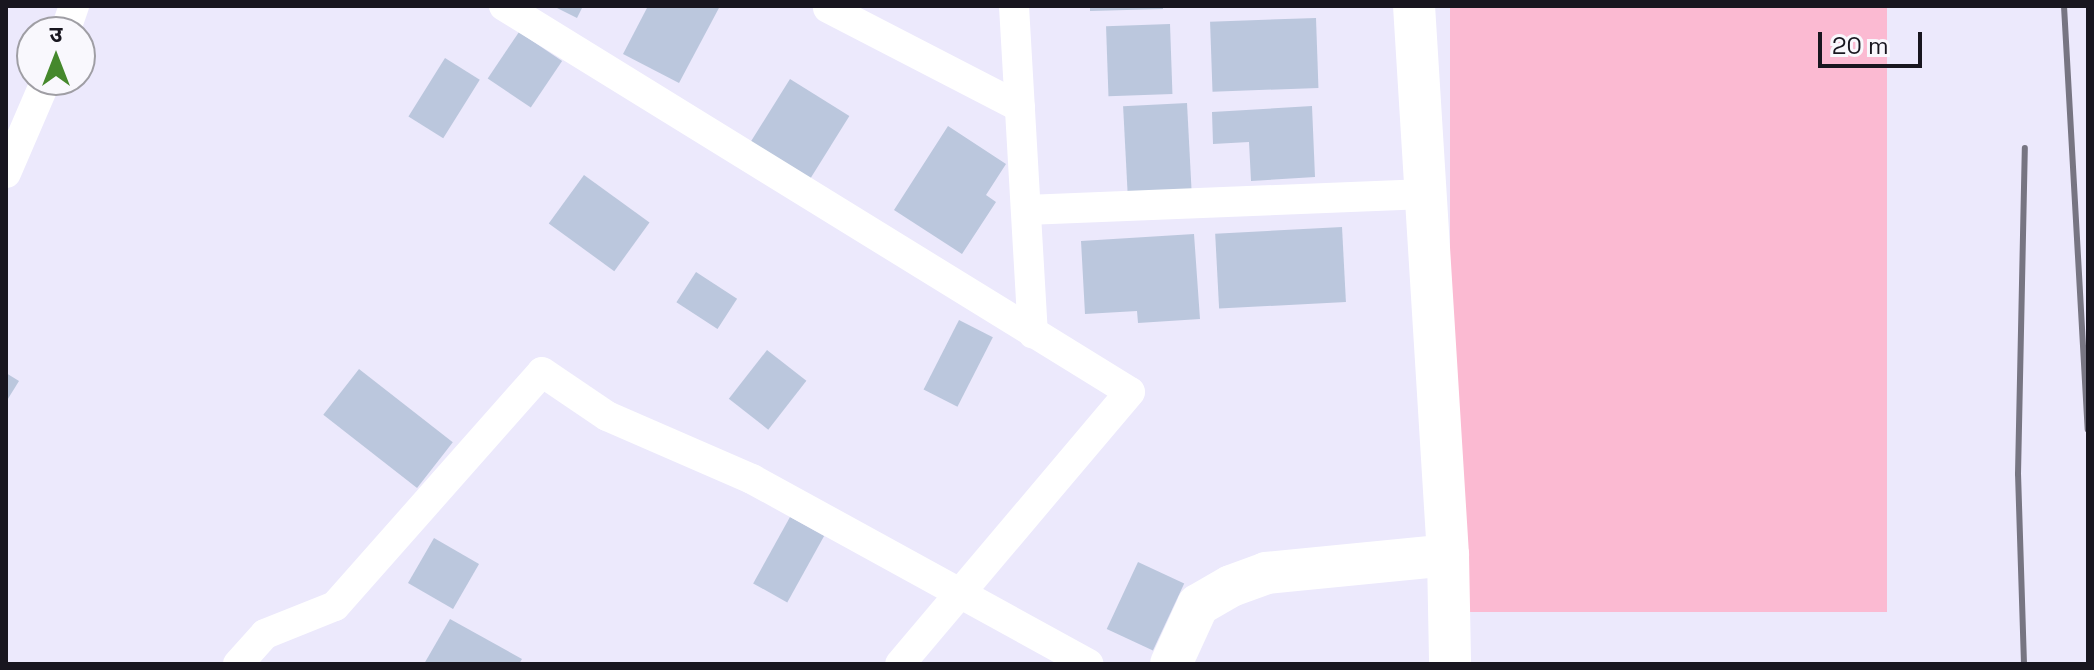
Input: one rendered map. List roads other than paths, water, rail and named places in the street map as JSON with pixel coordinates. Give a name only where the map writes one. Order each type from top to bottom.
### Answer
[{"type":"street","points":[[504,6],[1130,392],[900,664]]},
{"type":"street","points":[[1014,6],[1033,333]]},
{"type":"street","points":[[1414,6],[1448,555],[1450,664]]},
{"type":"street","points":[[828,8],[1020,107]]},
{"type":"street","points":[[6,173],[39,96]]},
{"type":"street","points":[[1026,210],[1426,194]]},
{"type":"street","points":[[238,664],[265,634],[335,606],[542,372],[607,416],[752,479],[964,592],[1088,664]]},
{"type":"street","points":[[1171,664],[1198,605],[1231,586],[1266,573],[1448,555]]},
{"type":"railway","points":[[2064,6],[2088,429]]},
{"type":"railway","points":[[2024,664],[2018,474],[2025,148]]}]
